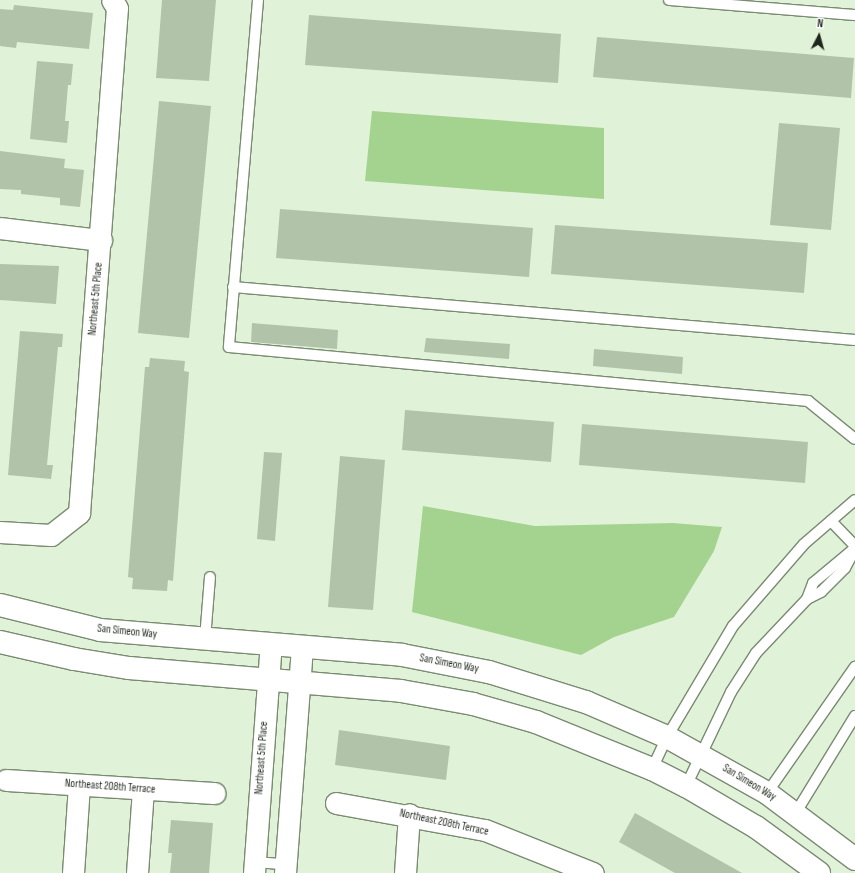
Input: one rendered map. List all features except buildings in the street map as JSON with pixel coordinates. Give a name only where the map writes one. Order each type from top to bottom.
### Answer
[{"type":"street","name":"Northeast 5th Place","points":[[0,532],[51,535],[79,512],[118,8],[112,0]]},
{"type":"street","points":[[0,228],[101,240]]},
{"type":"street","name":"San Simeon Way","points":[[0,605],[100,630],[402,655],[489,672],[586,702],[668,737],[767,794],[855,859]]},
{"type":"street","points":[[0,642],[74,660],[129,668],[299,681],[401,691],[473,704],[536,722],[652,769],[686,786],[756,827],[819,873]]},
{"type":"street","name":"Northeast 5th Place","points":[[254,867],[270,644]]},
{"type":"street","points":[[285,868],[302,647]]},
{"type":"street","name":"Northeast 208th Terrace","points":[[6,780],[215,794]]},
{"type":"street","points":[[73,873],[79,785]]},
{"type":"street","points":[[137,873],[143,789]]},
{"type":"street","name":"Northeast 208th Terrace","points":[[336,803],[409,814],[485,830],[593,873]]},
{"type":"street","points":[[405,873],[409,814]]},
{"type":"lane","points":[[258,0],[229,347],[808,401],[855,439]]},
{"type":"lane","points":[[669,0],[855,16]]},
{"type":"lane","points":[[233,287],[855,340]]},
{"type":"lane","points":[[652,769],[668,737],[733,626],[804,544],[855,500]]},
{"type":"lane","points":[[686,786],[702,756],[731,692],[756,653],[807,599],[814,583],[855,547],[831,521]]},
{"type":"lane","points":[[205,639],[210,577]]},
{"type":"lane","points":[[767,794],[854,670]]},
{"type":"lane","points":[[795,814],[855,716]]},
{"type":"lane","points":[[254,867],[285,868]]},
{"type":"shaded area","points":[[372,111],[604,128],[604,199],[365,181]]},
{"type":"shaded area","points":[[423,506],[535,526],[673,523],[722,527],[714,551],[674,617],[614,637],[581,655],[412,612]]}]
